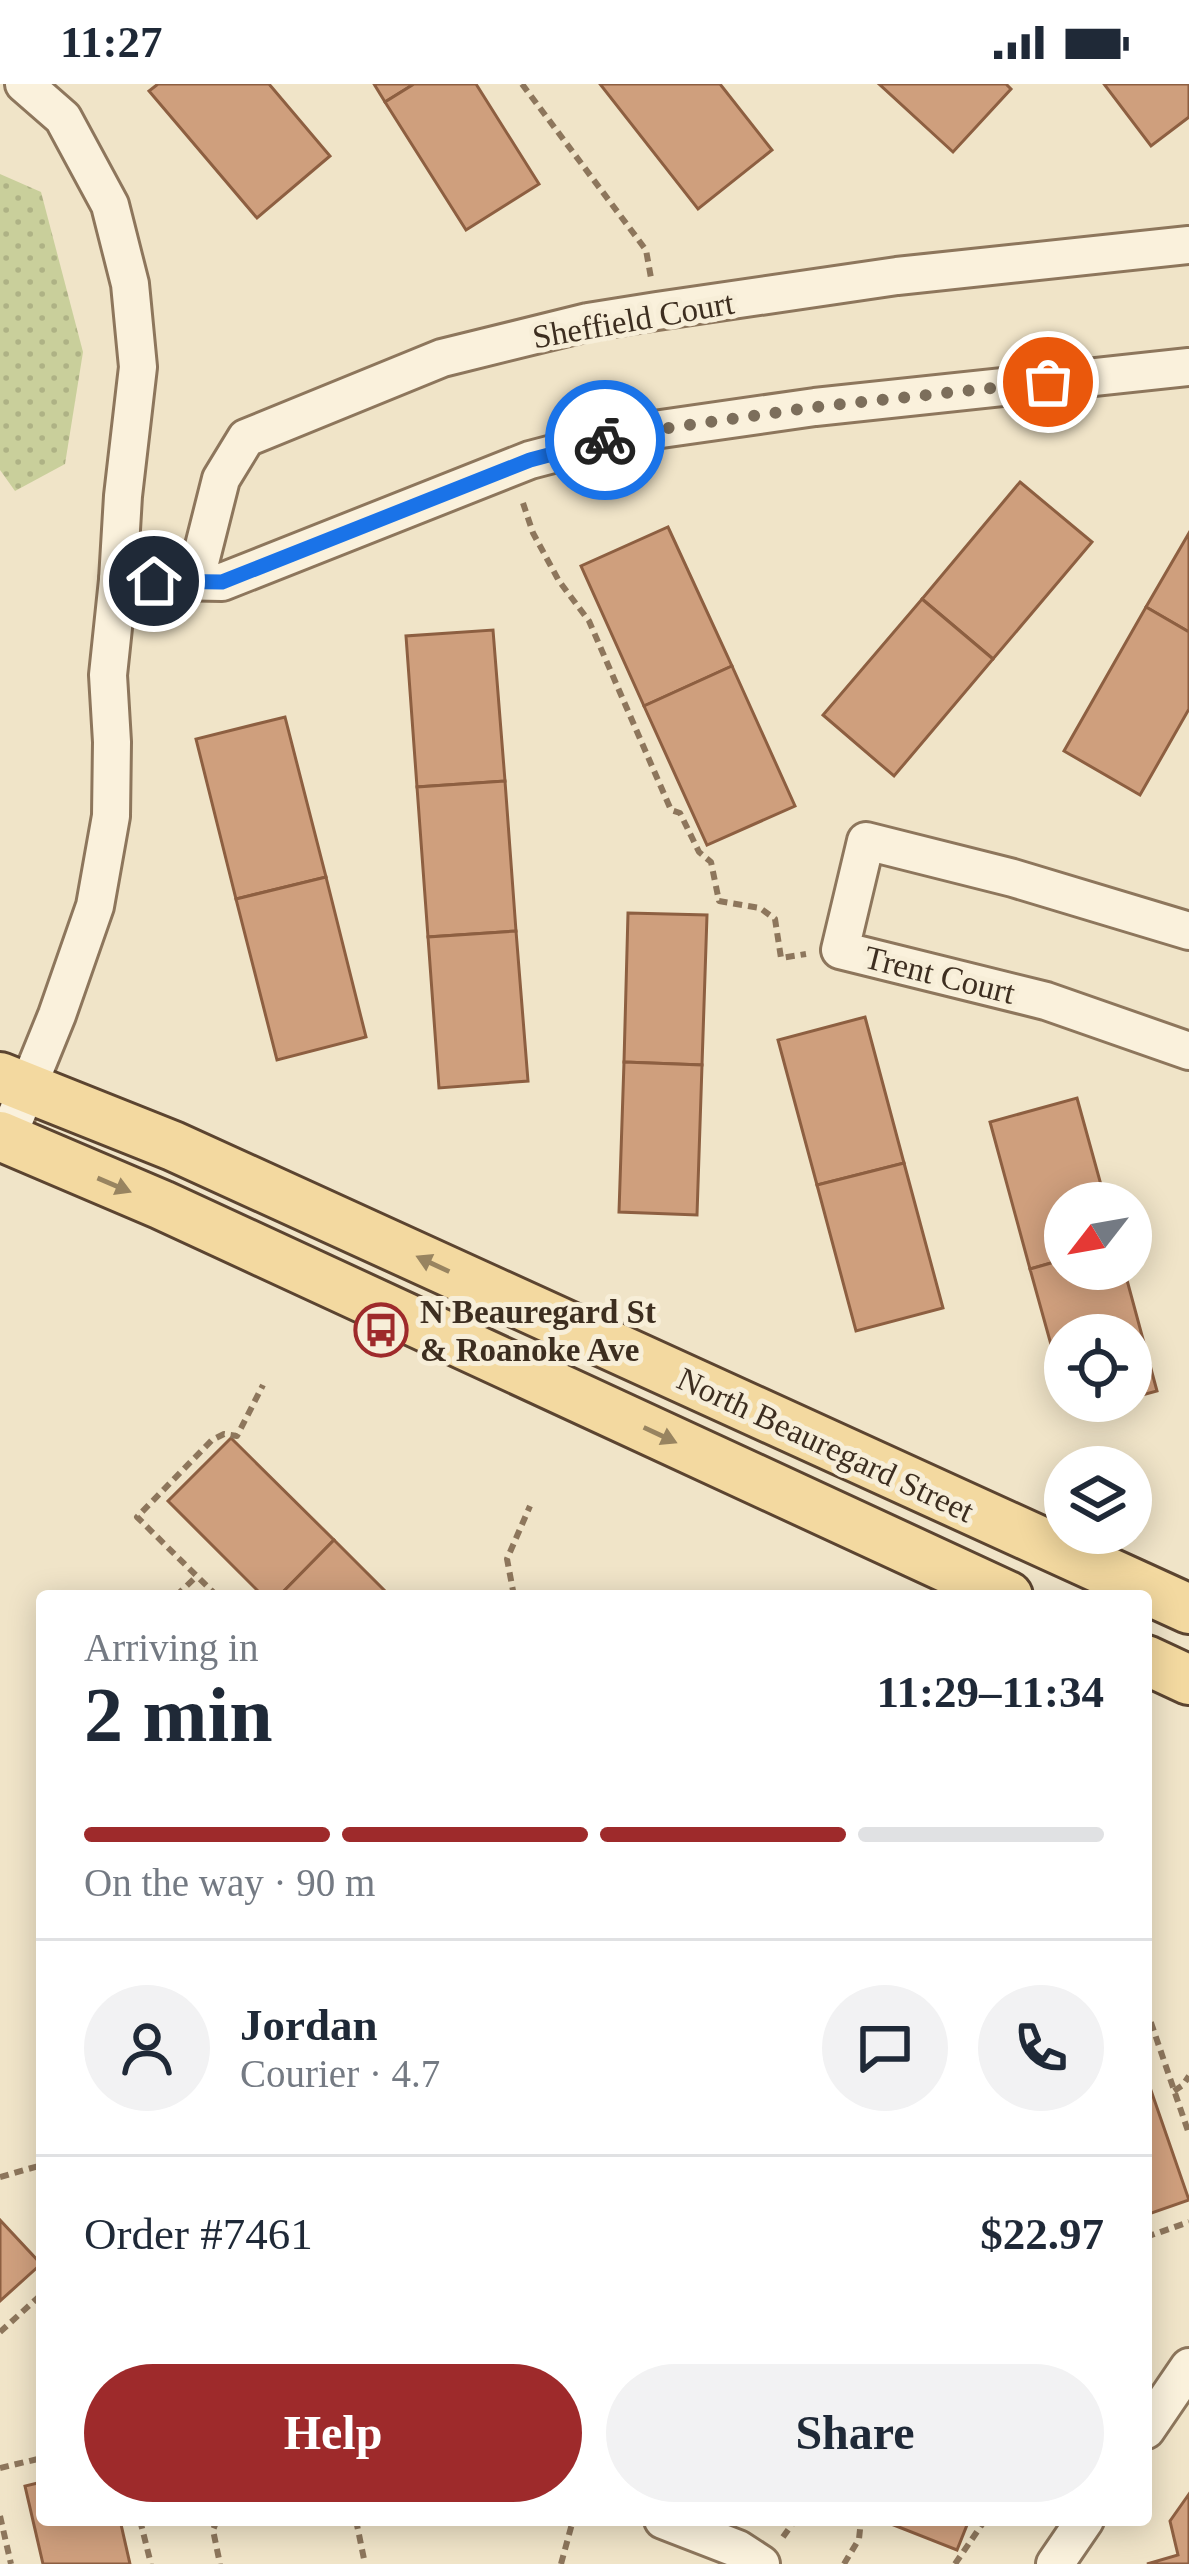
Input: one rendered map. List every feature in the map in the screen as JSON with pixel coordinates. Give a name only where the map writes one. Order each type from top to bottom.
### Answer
[{"type":"main road","name":"North Beauregard Street","points":[[14,1082],[173,1146],[1145,1590]]},
{"type":"main road","name":"North Beauregard Street","points":[[3,1137],[162,1205],[995,1590]]},
{"type":"main road","name":"North Beauregard Street","points":[[1152,1593],[1189,1610]]},
{"type":"main road","points":[[1152,1663],[1189,1680]]},
{"type":"street","points":[[3,1137],[14,1082],[57,1015],[95,906],[112,816],[108,675],[138,367],[130,284],[110,205],[63,118],[24,84]]},
{"type":"street","name":"Sheffield Court","points":[[195,581],[220,479],[246,438],[442,358],[588,322],[657,311],[897,276],[1189,245]]},
{"type":"street","points":[[118,580],[222,582],[510,467],[633,433],[815,407],[1189,367]]},
{"type":"street","name":"Trent Court","points":[[1189,931],[1012,878],[866,842],[840,950],[1046,1000],[1189,1052]]},
{"type":"street","points":[[1152,2421],[1189,2367]]},
{"type":"street","points":[[679,2526],[738,2548],[761,2564]]},
{"type":"street","points":[[1054,2564],[1080,2526]]},
{"type":"path","points":[[522,84],[646,250],[657,311]]},
{"type":"path","points":[[510,467],[533,533],[559,581],[589,621],[671,810],[680,813],[699,852],[711,862],[719,901],[760,908],[775,919],[781,958],[840,950]]},
{"type":"path","points":[[211,1590],[137,1517],[212,1439],[237,1436],[263,1385]]},
{"type":"path","points":[[513,1590],[507,1559],[530,1506]]},
{"type":"path","points":[[182,1590],[197,1576]]},
{"type":"path","points":[[1152,2026],[1189,2134]]},
{"type":"path","points":[[1174,2090],[1189,2076]]},
{"type":"path","points":[[0,2177],[36,2167]]},
{"type":"path","points":[[1152,2235],[1189,2222]]},
{"type":"path","points":[[0,2332],[36,2299]]},
{"type":"path","points":[[0,2468],[36,2459]]},
{"type":"path","points":[[0,2516],[11,2564]]},
{"type":"path","points":[[142,2526],[151,2564]]},
{"type":"path","points":[[215,2526],[220,2564]]},
{"type":"path","points":[[357,2526],[365,2564]]},
{"type":"path","points":[[561,2564],[571,2526]]},
{"type":"path","points":[[844,2564],[859,2539],[860,2526]]},
{"type":"path","points":[[955,2564],[981,2526]]},
{"type":"green space","points":[[0,174],[41,192],[83,352],[65,464],[15,491],[0,470]]},
{"type":"building","points":[[158,84],[269,84],[330,156],[257,218],[149,91]]},
{"type":"building","points":[[374,84],[414,84],[385,102]]},
{"type":"building","points":[[414,84],[476,84],[539,184],[466,230],[385,102]]},
{"type":"building","points":[[600,84],[720,84],[772,150],[698,209]]},
{"type":"building","points":[[879,84],[1006,84],[1011,89],[953,152]]},
{"type":"building","points":[[1104,84],[1189,84],[1189,117],[1151,146]]},
{"type":"building","points":[[1020,482],[1092,542],[993,659],[922,599]]},
{"type":"building","points":[[668,527],[732,666],[644,706],[581,566]]},
{"type":"building","points":[[1189,533],[1189,632],[1146,607]]},
{"type":"building","points":[[922,599],[993,659],[894,776],[823,715]]},
{"type":"building","points":[[1146,607],[1189,632],[1189,709],[1140,795],[1064,751]]},
{"type":"building","points":[[493,630],[505,781],[417,787],[406,636]]},
{"type":"building","points":[[732,666],[795,806],[707,845],[644,706]]},
{"type":"building","points":[[285,717],[326,877],[236,899],[196,739]]},
{"type":"building","points":[[505,781],[516,931],[428,937],[417,787]]},
{"type":"building","points":[[326,877],[366,1037],[277,1060],[236,899]]},
{"type":"building","points":[[628,913],[707,915],[702,1065],[624,1062]]},
{"type":"building","points":[[516,931],[528,1081],[439,1088],[428,937]]},
{"type":"building","points":[[865,1017],[904,1163],[817,1185],[778,1040]]},
{"type":"building","points":[[624,1062],[702,1065],[697,1215],[619,1212]]},
{"type":"building","points":[[1077,1098],[1100,1182],[1044,1182],[1044,1265],[1030,1269],[990,1122]]},
{"type":"building","points":[[904,1163],[943,1308],[856,1331],[817,1185]]},
{"type":"building","points":[[1044,1265],[1044,1290],[1130,1290],[1136,1314],[1044,1314],[1044,1319],[1030,1269]]},
{"type":"building","points":[[231,1438],[334,1540],[285,1590],[257,1590],[168,1501]]},
{"type":"building","points":[[334,1540],[384,1590],[285,1590]]},
{"type":"building","points":[[1152,2093],[1189,2200],[1152,2213]]},
{"type":"building","points":[[0,2220],[36,2259],[36,2269],[0,2301]]},
{"type":"building","points":[[36,2483],[36,2526],[121,2526],[130,2564],[43,2564],[25,2486]]},
{"type":"building","points":[[1189,2494],[1189,2564],[1147,2564],[1178,2555],[1170,2521]]},
{"type":"building","points":[[896,2526],[967,2526],[957,2550]]},
{"type":"way so far","points":[[605,440],[815,407],[1048,382]]},
{"type":"place","name":"N Beauregard St & Roanoke Ave","points":[[381,1330]]},
{"type":"route","points":[[154,581],[222,582],[530,460],[605,440]]}]
